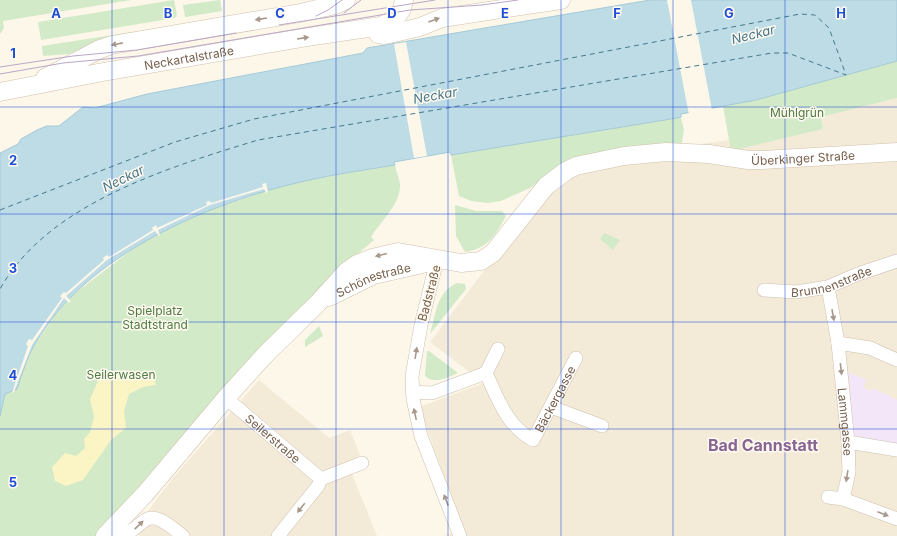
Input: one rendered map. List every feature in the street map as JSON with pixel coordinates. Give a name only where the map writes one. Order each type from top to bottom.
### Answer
[{"type":"main road","name":"Neckartalstraße","points":[[0,92],[103,72],[390,24],[398,16],[404,0]]},
{"type":"main road","name":"Neckartalstraße","points":[[358,30],[385,35],[413,28],[442,18],[561,0]]},
{"type":"main road","name":"Neckartalstraße","points":[[21,88],[43,79],[100,49],[112,45],[340,3]]},
{"type":"main road","name":"Badstraße","points":[[437,260],[470,262],[481,261],[488,257],[546,186],[566,171],[576,166],[624,156],[645,154],[674,152],[709,154]]},
{"type":"main road","name":"Überkinger Straße","points":[[709,154],[748,160],[762,160],[897,152]]},
{"type":"main road","name":"Schönestraße","points":[[114,536],[145,494],[226,398],[265,355],[318,303],[347,271],[364,260],[390,253],[404,252],[437,260]]},
{"type":"main road","name":"Schönestraße","points":[[318,303],[374,275],[437,260]]},
{"type":"street","name":"Badstraße","points":[[437,260],[421,325],[412,376],[412,392],[415,416],[421,436],[460,536]]},
{"type":"street","name":"Brunnenstraße","points":[[764,290],[796,292],[828,288],[858,274],[897,261]]},
{"type":"street","name":"Lammgasse","points":[[828,288],[838,344],[848,442],[849,472],[843,499]]},
{"type":"street","points":[[838,344],[870,348],[897,360]]},
{"type":"street","points":[[412,392],[432,393],[486,373],[498,349]]},
{"type":"street","name":"Bäckergasse","points":[[486,373],[513,426],[521,434],[532,440],[576,358]]},
{"type":"street","name":"Seilerstraße","points":[[226,398],[322,479]]},
{"type":"street","points":[[551,407],[602,426]]},
{"type":"street","points":[[848,442],[897,450]]},
{"type":"street","points":[[278,536],[322,479],[362,463]]},
{"type":"street","points":[[828,497],[843,499],[897,519]]},
{"type":"street","points":[[114,536],[131,532],[144,520],[152,517],[160,520],[183,536]]},
{"type":"shaded area","points":[[897,98],[897,536],[445,536],[463,528],[419,407],[484,383],[430,342],[566,163],[729,140],[731,150],[823,129],[821,117]]},
{"type":"shaded area","points":[[849,372],[867,380],[863,387],[872,391],[873,388],[897,400],[897,446],[851,439]]},
{"type":"shaded area","points":[[259,380],[329,438],[350,430],[360,455],[348,464],[377,536],[139,536],[148,511],[172,479]]},
{"type":"green space","points":[[0,0],[131,0],[3,21],[4,28],[0,34]]},
{"type":"green space","points":[[174,0],[177,15],[175,18],[41,40],[38,22]]},
{"type":"green space","points":[[220,0],[222,11],[185,17],[183,5]]},
{"type":"green space","points":[[132,32],[133,35],[91,45],[69,54],[43,56],[42,46]]},
{"type":"green space","name":"Mühlgrün","points":[[897,61],[897,98],[821,117],[823,129],[731,151],[723,106],[756,100]]},
{"type":"green space","points":[[681,117],[684,130],[681,147],[553,171],[530,188],[501,201],[488,203],[471,201],[459,196],[451,155]]},
{"type":"green space","name":"Seilerwasen","points":[[395,165],[400,184],[399,193],[393,207],[371,237],[374,240],[346,264],[221,390],[97,536],[0,536],[0,416],[5,394],[26,364],[35,344],[55,315],[74,294],[134,248],[161,232],[207,211],[268,190],[306,180]]},
{"type":"green space","points":[[455,205],[476,211],[502,211],[506,216],[490,240],[480,248],[465,252],[456,236]]},
{"type":"green space","points":[[604,233],[620,240],[613,250],[600,239]]},
{"type":"green space","points":[[457,283],[465,284],[466,289],[430,334],[441,298],[450,287]]},
{"type":"green space","points":[[319,326],[323,336],[305,347],[305,340]]},
{"type":"green space","points":[[427,351],[458,373],[437,380],[429,379],[425,376]]},
{"type":"sand","points":[[114,371],[153,376],[156,385],[143,387],[129,394],[124,411],[126,428],[111,440],[83,480],[66,486],[55,481],[52,467],[65,453],[76,456],[85,448],[84,439],[90,432],[94,417],[90,399],[99,379]]},
{"type":"water","name":"Neckar","points":[[650,0],[897,0],[897,61],[756,100],[681,114],[681,117],[677,118],[451,155],[450,152],[394,162],[395,165],[305,181],[268,190],[191,218],[153,237],[117,259],[85,284],[57,312],[35,344],[27,360],[17,389],[5,394],[0,416],[0,153],[18,144],[21,139],[47,126],[59,126],[83,107],[95,108],[147,94],[363,53],[367,48]]},
{"type":"pier","points":[[667,0],[691,0],[712,110],[689,115]]},
{"type":"pier","points":[[406,42],[427,156],[414,158],[394,44]]},
{"type":"pier","points":[[266,183],[268,192],[266,193],[264,189],[210,205],[158,230],[159,236],[155,231],[107,260],[66,296],[71,301],[69,303],[64,298],[32,345],[14,392],[12,393],[28,346],[26,344],[29,339],[32,340],[62,298],[60,296],[64,292],[66,293],[104,260],[103,258],[107,255],[109,257],[153,230],[152,228],[156,225],[157,228],[207,205],[206,202],[210,201],[211,203],[263,187],[262,184]]},
{"type":"ferry route","points":[[0,210],[175,142],[254,119],[800,14],[815,15],[829,28],[846,75],[788,53],[772,53],[258,140],[150,176],[114,192],[80,211],[48,233],[21,259],[0,289]]},
{"type":"tram line","points":[[316,16],[342,0]]},
{"type":"tram line","points":[[344,13],[361,0]]},
{"type":"tram line","points":[[279,25],[435,0]]},
{"type":"tram line","points":[[0,74],[63,63],[138,56],[410,10],[482,5],[518,0]]},
{"type":"tram line","points":[[0,67],[73,56],[137,50],[236,33]]},
{"type":"district","name":"Bad Cannstatt","points":[[763,445]]},
{"type":"park label","name":"Spielplatz Stadtstrand","points":[[155,317]]}]
